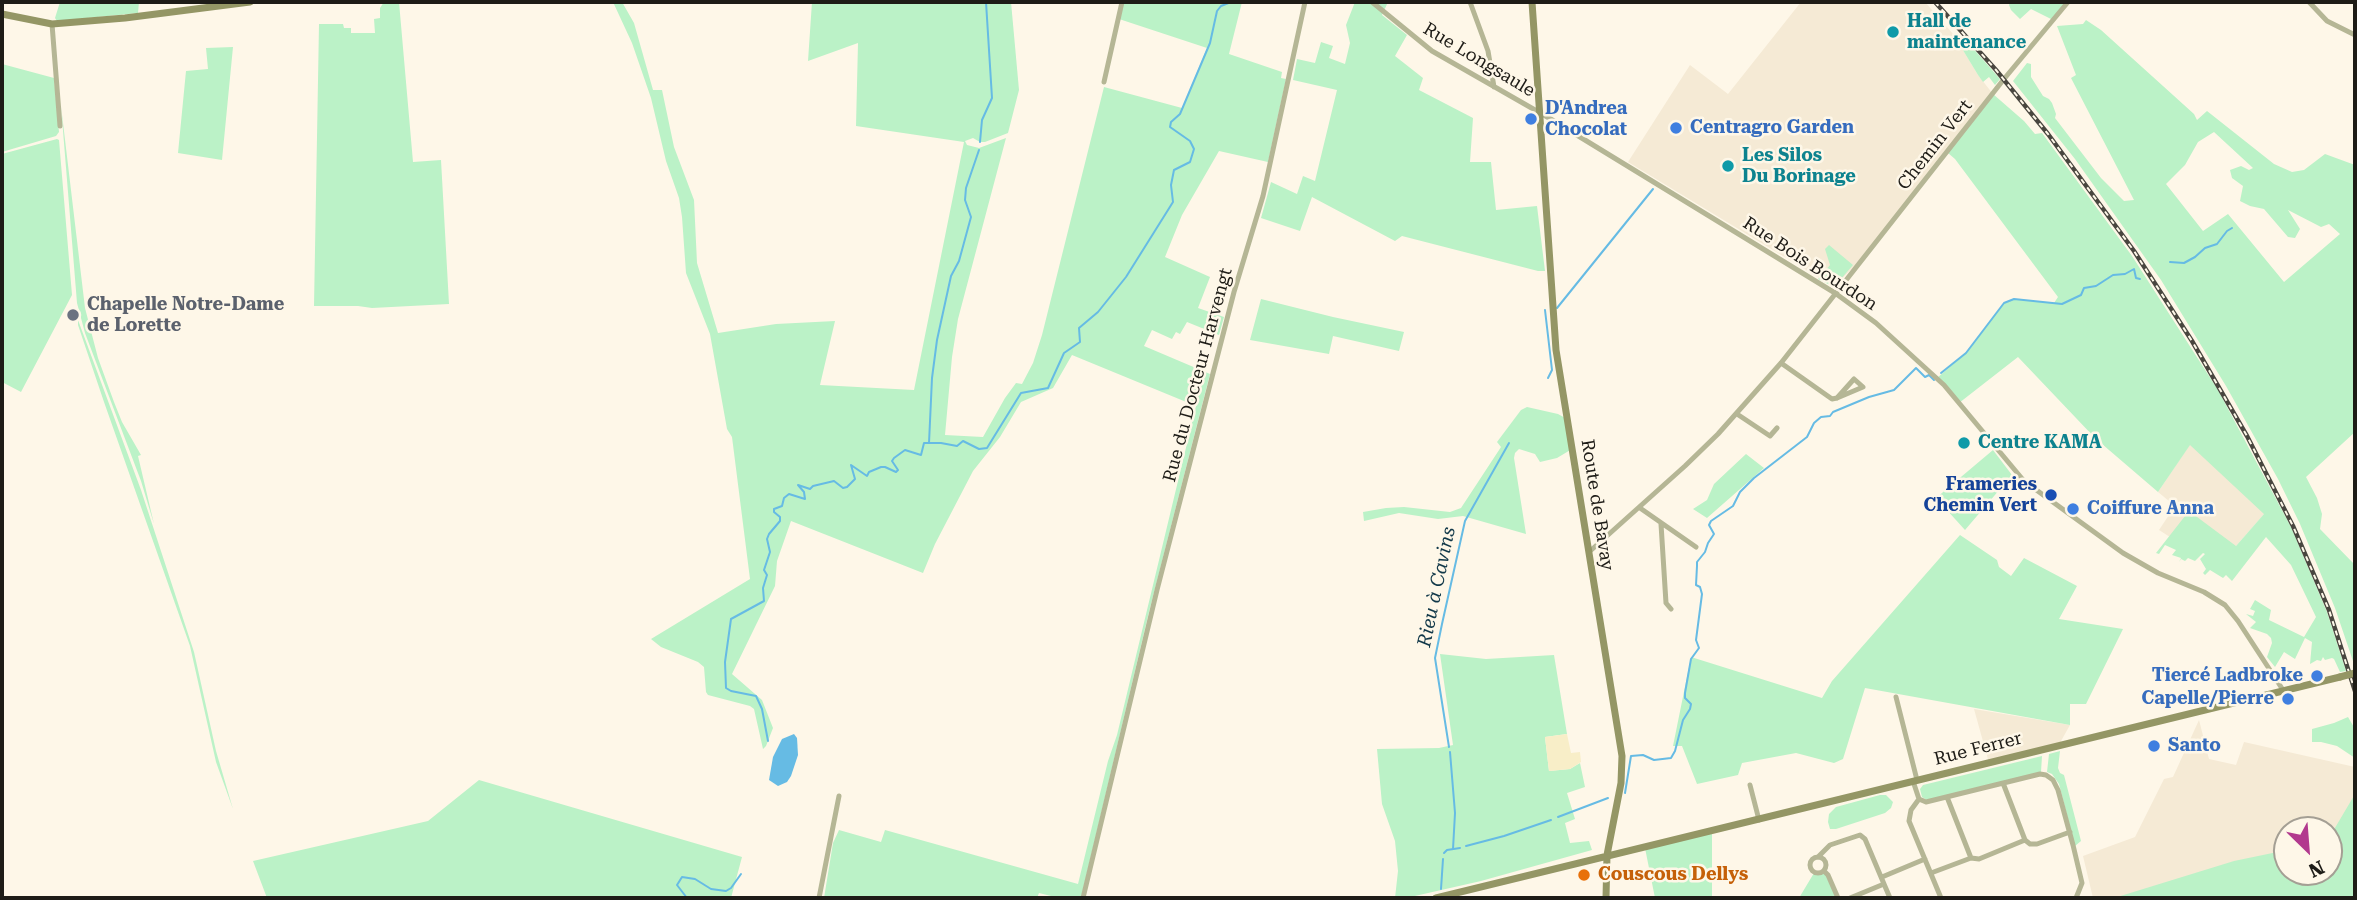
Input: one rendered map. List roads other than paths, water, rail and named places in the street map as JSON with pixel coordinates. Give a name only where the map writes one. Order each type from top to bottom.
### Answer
[{"type":"main road","points":[[2,14],[52,24],[250,2]]},
{"type":"main road","name":"Route de Bavay","points":[[1532,2],[1553,323],[1622,756],[1621,783],[1607,855],[1606,898]]},
{"type":"main road","name":"Rue Ferrer","points":[[1436,898],[2355,673]]},
{"type":"street","points":[[1104,82],[1122,2]]},
{"type":"street","name":"Rue du Docteur Harvengt","points":[[1083,898],[1163,565],[1234,292],[1262,196],[1305,2]]},
{"type":"street","name":"Rue Longsaule","points":[[1372,2],[1424,46],[1539,114]]},
{"type":"street","points":[[1470,2],[1488,51],[1494,87]]},
{"type":"street","name":"Chemin Vert","points":[[1589,552],[1640,508],[1737,414],[1781,363],[2068,2]]},
{"type":"street","points":[[2309,2],[2327,21],[2355,35]]},
{"type":"street","points":[[52,24],[60,126]]},
{"type":"street","name":"Rue Bois Bourdon","points":[[1539,114],[1835,293],[1876,323],[1944,385],[2024,481],[2102,539],[2141,564],[2204,592],[2225,605],[2283,690]]},
{"type":"street","points":[[1781,363],[1829,397],[1837,398],[1863,387],[1854,379],[1837,398]]},
{"type":"street","points":[[1737,414],[1770,436],[1777,428]]},
{"type":"street","points":[[1640,508],[1696,547]]},
{"type":"street","points":[[1661,524],[1666,603],[1671,609]]},
{"type":"street","points":[[1896,697],[1919,799],[1909,818],[1941,898]]},
{"type":"street","points":[[1919,799],[1926,802],[2040,774],[2049,777],[2058,790],[2082,883],[2076,898]]},
{"type":"street","points":[[2003,783],[2025,841],[2037,844],[2070,832]]},
{"type":"street","points":[[1750,785],[1759,820]]},
{"type":"street","points":[[819,898],[839,796]]},
{"type":"street","points":[[1947,797],[1972,858]]},
{"type":"street","points":[[1824,871],[1816,874],[1810,868],[1811,860],[1830,845],[1860,835],[1865,839],[1890,898]]},
{"type":"street","points":[[1931,873],[1972,858],[1979,859],[2025,841]]},
{"type":"street","points":[[1818,857],[1826,863],[1824,871]]},
{"type":"street","points":[[1850,898],[1925,859]]},
{"type":"street","points":[[1824,871],[1838,898]]},
{"type":"water","points":[[794,734],[797,738],[798,755],[791,776],[787,782],[778,786],[769,780],[773,757],[782,739]]},
{"type":"waterway","points":[[980,142],[982,120],[992,98],[986,2]]},
{"type":"waterway","points":[[768,741],[762,709],[756,696],[726,688],[725,662],[731,619],[764,601],[763,588],[767,575],[764,570],[770,552],[767,539],[780,521],[774,509],[782,506],[784,498],[789,494],[805,499],[804,492],[798,485],[810,489],[834,481],[843,488],[847,487],[855,479],[851,465],[867,476],[869,472],[881,467],[896,472],[898,470],[892,461],[894,458],[905,450],[921,455],[924,443],[957,446],[963,441],[979,449],[987,448],[1021,393],[1048,388],[1064,353],[1080,342],[1079,328],[1098,312],[1126,277],[1173,202],[1171,185],[1174,170],[1190,162],[1194,149],[1190,141],[1170,127],[1171,122],[1180,114],[1210,43],[1217,11],[1231,2]]},
{"type":"waterway","points":[[929,443],[937,340],[951,276],[959,261],[971,217],[965,200],[966,188],[979,150]]},
{"type":"waterway","name":"Rieu à Cavins","points":[[1557,308],[1653,189]]},
{"type":"waterway","points":[[2170,262],[2184,263],[2195,257],[2205,248],[2217,244],[2232,228]]},
{"type":"waterway","points":[[1941,373],[1966,353],[2004,303],[2014,299],[2062,304],[2081,295],[2084,288],[2096,286],[2113,275],[2125,274],[2134,269],[2136,278],[2140,279]]},
{"type":"waterway","points":[[1545,310],[1552,370],[1548,378]]},
{"type":"waterway","points":[[1625,793],[1631,756],[1643,755],[1654,760],[1671,758],[1683,720],[1690,709],[1691,704],[1685,698],[1685,693],[1691,659],[1699,648],[1696,640],[1702,594],[1700,587],[1696,585],[1697,562],[1714,534],[1709,525],[1711,521],[1733,506],[1740,492],[1754,478],[1807,437],[1814,423],[1821,417],[1830,416],[1833,412],[1869,397],[1894,390],[1916,368],[1925,377],[1929,375],[1934,380]]},
{"type":"waterway","name":"Rieu à Cavins","points":[[1449,747],[1435,658],[1465,521],[1509,443]]},
{"type":"waterway","points":[[1450,752],[1455,813],[1453,849]]},
{"type":"waterway","points":[[1558,817],[1608,798]]},
{"type":"waterway","points":[[1466,846],[1551,820]]},
{"type":"waterway","points":[[1444,853],[1460,848]]},
{"type":"waterway","points":[[1441,889],[1443,859]]},
{"type":"waterway","points":[[687,898],[677,885],[682,877],[695,879],[711,889],[726,891],[741,874]]},
{"type":"railway","points":[[1935,2],[1996,70],[2048,134],[2134,251],[2192,341],[2247,436],[2293,526],[2329,610],[2355,691]]},
{"type":"place","name":"Hall de maintenance","points":[[1893,32]]},
{"type":"place","name":"D'Andrea Chocolat","points":[[1531,119]]},
{"type":"place","name":"Centragro Garden","points":[[1676,128]]},
{"type":"place","name":"Les Silos Du Borinage","points":[[1728,166]]},
{"type":"place","name":"Chapelle Notre-Dame de Lorette","points":[[73,315]]},
{"type":"place","name":"Centre KAMA","points":[[1964,443]]},
{"type":"place","name":"Frameries Chemin Vert","points":[[2051,495]]},
{"type":"place","name":"Coiffure Anna","points":[[2073,509]]},
{"type":"place","name":"Tiercé Ladbroke","points":[[2317,676]]},
{"type":"place","name":"Capelle/Pierre","points":[[2288,699]]},
{"type":"place","name":"Santo","points":[[2154,746]]},
{"type":"place","name":"Couscous Dellys","points":[[1584,875]]}]
